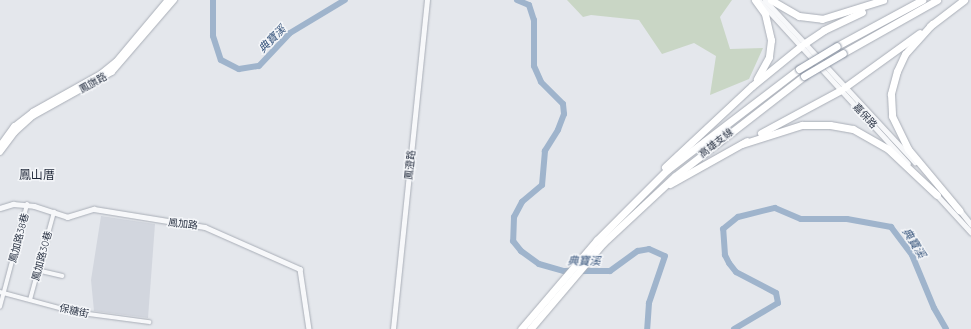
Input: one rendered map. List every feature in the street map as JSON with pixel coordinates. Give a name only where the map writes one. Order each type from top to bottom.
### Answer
[{"type":"highway","points":[[752,86],[765,66],[771,49],[769,24],[755,0]]},
{"type":"highway","points":[[771,0],[799,16],[822,19],[883,0]]},
{"type":"highway","points":[[621,216],[673,158],[752,86],[803,44],[824,30],[892,0]]},
{"type":"highway","name":"高雄支線","points":[[530,329],[621,216],[666,170],[799,69],[837,46],[922,0]]},
{"type":"highway","name":"高雄支線","points":[[521,329],[600,242],[675,176],[804,76],[937,0]]},
{"type":"highway","points":[[655,194],[700,166],[843,88],[964,0]]},
{"type":"highway","points":[[932,24],[905,54],[897,71],[891,94],[892,116],[908,149],[959,210]]},
{"type":"highway","points":[[742,144],[802,125],[846,128],[878,141],[937,195]]},
{"type":"main road","name":"鳳旗路","points":[[0,146],[14,127],[32,112],[101,74],[116,62],[168,0]]},
{"type":"main road","name":"鳳旗路","points":[[0,152],[15,132],[33,116],[112,72],[174,0]]},
{"type":"street","name":"鳳澄路","points":[[393,329],[427,0]]},
{"type":"street","name":"嘉保路","points":[[759,0],[803,44]]},
{"type":"street","name":"嘉保路","points":[[765,0],[971,232]]},
{"type":"street","name":"嘉保路","points":[[843,88],[971,224]]},
{"type":"street","name":"鳳加路","points":[[0,208],[13,204],[27,205],[67,217],[94,209],[205,227],[265,251],[279,261],[300,269],[309,329]]},
{"type":"street","name":"鳳加路38巷","points":[[0,307],[2,293],[27,205]]},
{"type":"street","name":"鳳加路30巷","points":[[30,300],[54,212]]},
{"type":"street","points":[[37,270],[62,276]]},
{"type":"street","name":"保糖街","points":[[2,293],[80,313],[149,322]]},
{"type":"shaded area","points":[[101,216],[155,224],[148,318],[94,311],[91,280]]},
{"type":"green space","points":[[567,0],[732,0],[720,17],[730,49],[763,48],[749,79],[710,95],[716,56],[694,43],[662,54],[639,20],[591,15],[583,17]]},
{"type":"waterway","name":"典寶溪","points":[[213,0],[213,36],[221,60],[239,69],[259,66],[290,33],[345,0]]},
{"type":"waterway","name":"典寶溪","points":[[517,0],[529,5],[534,20],[534,66],[541,82],[563,104],[564,114],[558,130],[545,151],[542,185],[522,202],[514,217],[513,241],[521,251],[539,264],[564,271],[610,271],[638,251],[649,249],[665,256],[649,303],[647,329]]},
{"type":"waterway","name":"典寶溪","points":[[734,329],[778,303],[776,293],[736,272],[729,263],[725,255],[723,229],[738,217],[775,208],[801,219],[847,219],[891,227],[912,255],[934,308],[946,329]]},
{"type":"district","name":"鳳山厝","points":[[37,175]]}]
